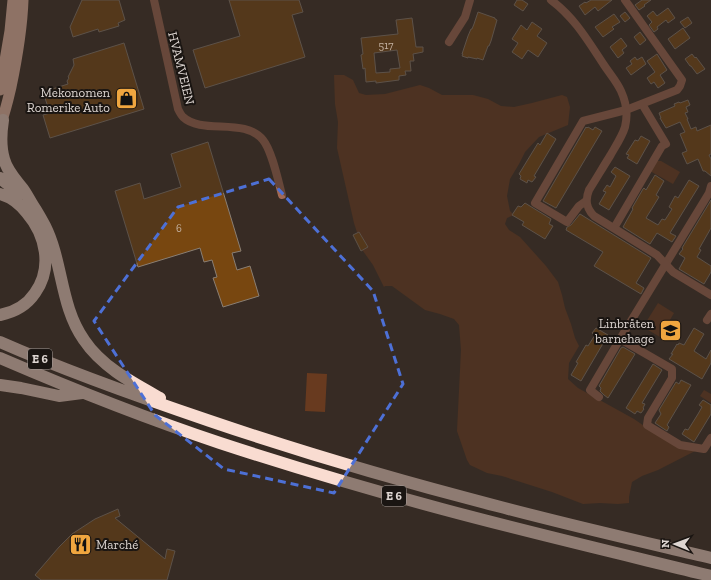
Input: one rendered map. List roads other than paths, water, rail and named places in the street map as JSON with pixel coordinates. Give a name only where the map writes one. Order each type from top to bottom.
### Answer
[{"type":"highway","points":[[0,90],[10,32],[13,0]]},
{"type":"highway","points":[[23,0],[22,21],[17,55],[1,123],[1,146],[4,160],[45,225],[51,238],[68,307],[83,340],[96,355],[111,368],[149,392],[187,413]]},
{"type":"highway","points":[[0,178],[21,195],[36,211]]},
{"type":"highway","points":[[0,194],[14,200],[31,217],[42,239],[46,260],[42,282],[32,298],[13,312],[0,315]]},
{"type":"highway","name":"E 6","points":[[0,342],[94,381],[304,451],[504,508],[711,558]]},
{"type":"highway","name":"E 6","points":[[0,358],[83,393],[174,427],[220,443],[365,488],[528,532],[711,576]]},
{"type":"highway","name":"E 6","points":[[0,385],[59,396],[83,393]]},
{"type":"street","name":"HVAMVEIEN","points":[[154,0],[178,109],[183,117],[192,122],[205,125],[250,130],[258,134],[264,141],[272,160],[282,195]]},
{"type":"street","points":[[449,42],[464,17],[470,0]]},
{"type":"street","points":[[551,0],[560,6],[579,28],[620,90],[625,102],[626,118],[622,134],[589,190],[587,196],[586,201],[590,212],[594,216],[657,255],[673,272],[711,295]]},
{"type":"street","points":[[586,201],[579,206],[567,222],[535,203],[583,121],[626,110],[676,90],[680,86],[682,80],[625,0]]},
{"type":"street","points":[[614,228],[662,146],[666,144],[642,104]]},
{"type":"street","points":[[599,397],[590,390],[711,186]]},
{"type":"street","points":[[620,339],[672,369],[672,378],[648,418],[647,425],[680,445],[704,449],[711,438]]},
{"type":"place","name":"Mekonomen Romerike Auto","points":[[126,99]]},
{"type":"place","name":"Linbråten barnehage","points":[[670,330]]},
{"type":"place","name":"Marché","points":[[80,544]]}]
